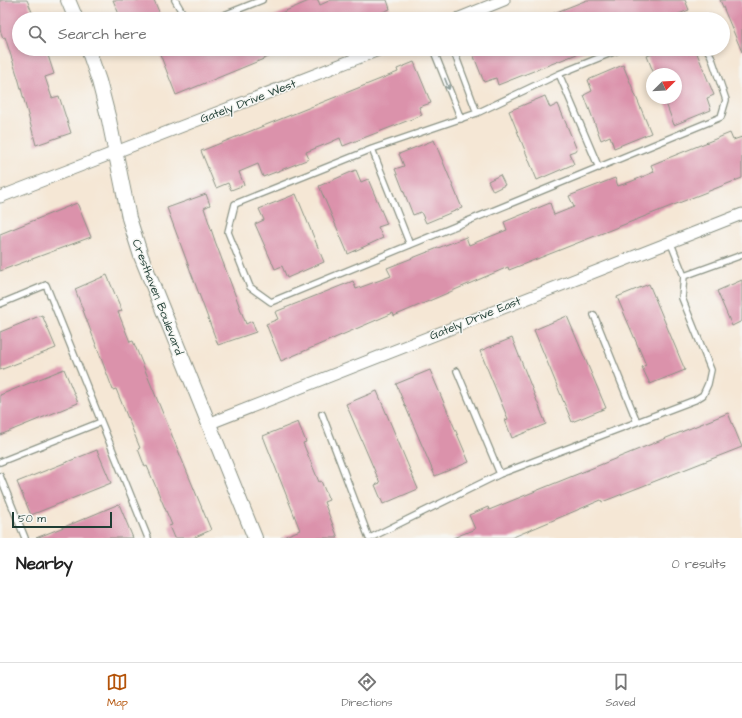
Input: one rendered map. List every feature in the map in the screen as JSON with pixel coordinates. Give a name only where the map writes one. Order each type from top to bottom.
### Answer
[{"type":"street","points":[[68,0],[73,12]]},
{"type":"street","points":[[474,12],[504,0]]},
{"type":"street","name":"Cresthaven Boulevard","points":[[90,56],[99,81],[116,152],[129,218],[141,256],[255,538]]},
{"type":"street","name":"Gately Drive West","points":[[0,197],[363,56]]},
{"type":"street","name":"Gately Drive East","points":[[208,424],[670,241],[742,214]]},
{"type":"lane","points":[[175,0],[182,12]]},
{"type":"lane","points":[[232,12],[262,0]]},
{"type":"lane","points":[[436,56],[460,119]]},
{"type":"lane","points":[[456,56],[477,113]]},
{"type":"lane","points":[[604,56],[559,74],[477,113],[372,149],[235,204],[228,232],[250,288],[271,302],[721,117],[726,100],[711,56]]},
{"type":"lane","points":[[559,74],[599,168]]},
{"type":"lane","points":[[372,149],[410,245]]},
{"type":"lane","points":[[322,414],[370,538],[500,474],[695,400],[703,395],[708,384],[711,370],[682,298],[684,276],[670,241]]},
{"type":"lane","points":[[684,276],[742,255]]},
{"type":"lane","points":[[0,304],[46,284],[148,538]]},
{"type":"lane","points":[[594,315],[637,422]]},
{"type":"lane","points":[[457,371],[500,474]]},
{"type":"lane","points":[[0,462],[101,422]]},
{"type":"lane","points":[[0,476],[25,538]]},
{"type":"building","points":[[0,0],[27,0],[32,12],[12,12],[12,56],[48,56],[54,74],[45,77],[52,98],[59,96],[71,133],[36,145],[19,81],[5,37],[3,38],[0,30]]},
{"type":"building","points":[[113,0],[154,0],[159,12],[118,12]]},
{"type":"building","points":[[311,0],[318,0],[320,5],[331,0],[387,0],[390,9],[383,12],[283,12]]},
{"type":"building","points":[[587,0],[685,0],[689,10],[684,12],[557,12]]},
{"type":"building","points":[[720,0],[742,0],[742,52],[730,24],[730,12],[725,12]]},
{"type":"building","points":[[161,56],[271,56],[176,95]]},
{"type":"building","points":[[474,56],[572,56],[498,85],[496,78],[484,82]]},
{"type":"building","points":[[647,56],[698,56],[714,95],[707,98],[711,110],[674,125],[666,104],[682,104],[682,68],[652,68]]},
{"type":"building","points":[[414,62],[431,103],[419,107],[422,115],[343,146],[340,138],[306,152],[309,159],[263,177],[258,164],[239,172],[244,185],[231,190],[228,183],[216,188],[201,151],[398,72],[397,69]]},
{"type":"building","points":[[623,65],[651,133],[614,148],[610,136],[601,140],[584,95],[592,91],[588,80]]},
{"type":"building","points":[[545,96],[550,108],[558,104],[577,150],[569,153],[574,164],[537,180],[509,111]]},
{"type":"building","points":[[730,133],[733,140],[742,137],[742,178],[509,270],[508,267],[394,316],[393,313],[281,361],[266,324],[278,319],[275,312],[353,281],[356,289],[391,276],[387,268],[466,237],[469,245],[507,230],[504,222],[550,203],[554,215],[574,207],[569,196],[615,178],[618,186],[630,182],[654,172],[651,165]]},
{"type":"building","points":[[434,140],[462,208],[426,223],[421,212],[413,215],[395,169],[404,166],[399,154]]},
{"type":"building","points":[[356,170],[361,182],[368,179],[387,224],[378,227],[383,238],[348,254],[319,186]]},
{"type":"building","points":[[500,175],[505,185],[493,191],[488,181]]},
{"type":"building","points":[[206,194],[210,205],[204,208],[215,241],[246,324],[252,321],[256,332],[218,345],[167,208]]},
{"type":"building","points":[[296,194],[324,262],[287,278],[282,266],[275,269],[255,224],[264,220],[259,209]]},
{"type":"building","points":[[77,203],[91,237],[0,271],[0,234]]},
{"type":"building","points":[[107,275],[122,311],[118,312],[130,342],[133,341],[211,530],[193,538],[174,538],[169,526],[172,525],[147,466],[145,467],[138,449],[140,448],[116,389],[113,390],[75,289]]},
{"type":"building","points":[[742,280],[742,321],[732,326],[717,291]]},
{"type":"building","points":[[649,284],[685,370],[650,384],[642,367],[646,365],[617,297]]},
{"type":"building","points":[[42,315],[56,348],[0,370],[0,332]]},
{"type":"building","points":[[567,316],[606,408],[572,422],[534,330]]},
{"type":"building","points":[[512,338],[546,424],[512,438],[505,420],[508,419],[480,351]]},
{"type":"building","points":[[64,369],[78,403],[0,435],[0,395]]},
{"type":"building","points":[[430,370],[469,462],[435,476],[396,384]]},
{"type":"building","points":[[377,391],[418,489],[383,504],[375,485],[380,483],[346,404]]},
{"type":"building","points":[[728,413],[742,447],[602,502],[601,500],[511,538],[453,538],[475,529],[469,515],[488,507],[489,510]]},
{"type":"building","points":[[298,422],[306,442],[303,443],[319,482],[321,481],[329,500],[324,502],[338,538],[281,538],[300,530],[263,436]]},
{"type":"building","points":[[97,450],[111,483],[31,515],[17,482]]},
{"type":"building","points":[[119,504],[133,538],[36,538],[74,523]]}]
